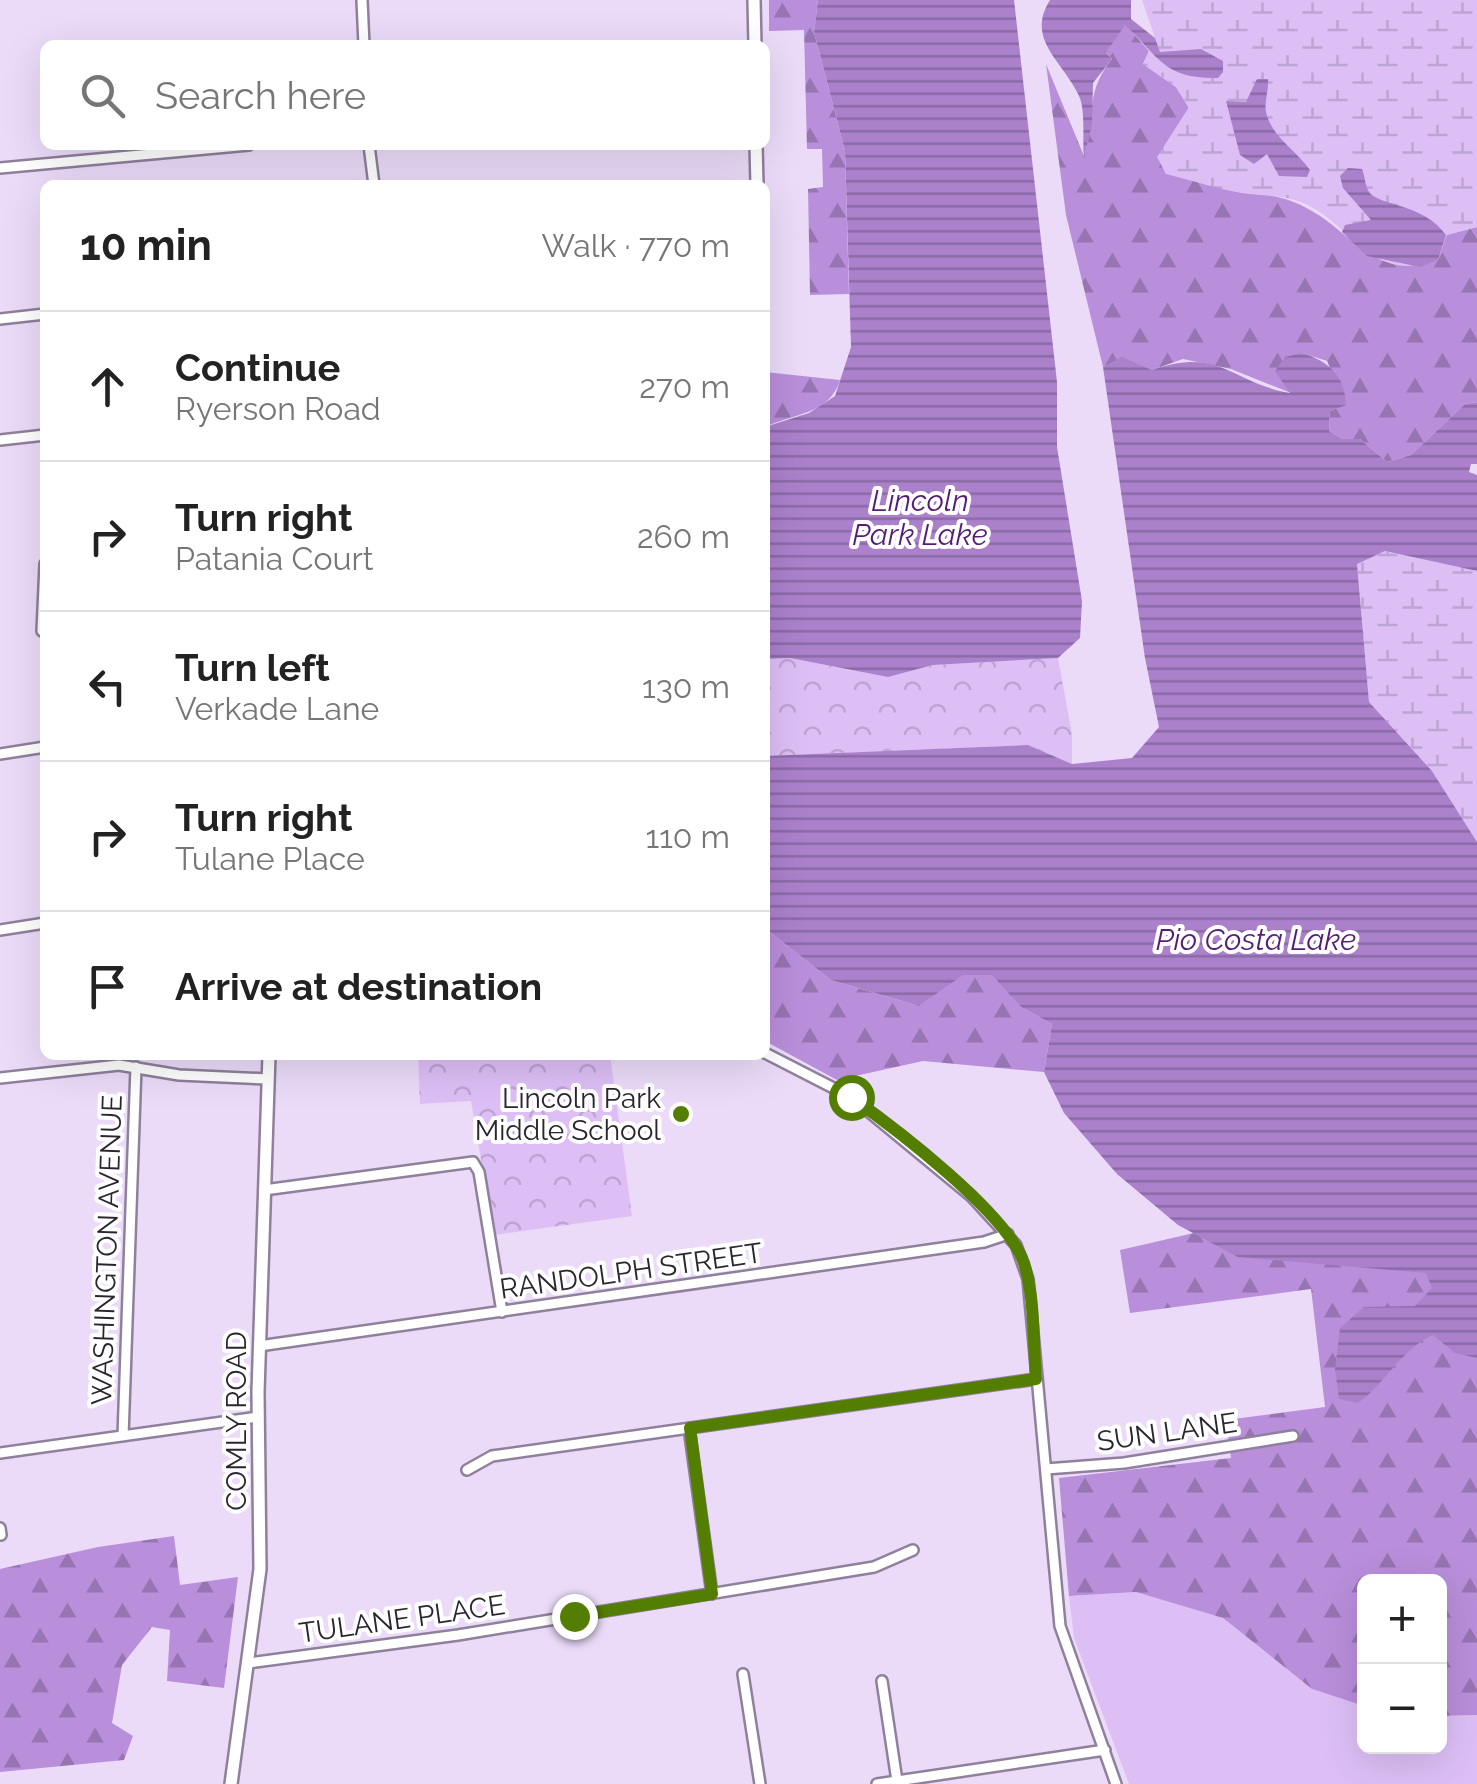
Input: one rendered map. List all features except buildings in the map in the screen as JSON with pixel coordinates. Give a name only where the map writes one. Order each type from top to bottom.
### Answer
[{"type":"main road","points":[[754,0],[755,40]]},
{"type":"main road","points":[[756,150],[757,180]]},
{"type":"main road","name":"COMLY ROAD","points":[[231,1784],[262,1537],[259,1346],[269,1060]]},
{"type":"street","points":[[362,0],[364,40]]},
{"type":"street","points":[[0,168],[195,150]]},
{"type":"street","points":[[370,150],[373,180]]},
{"type":"street","points":[[0,319],[40,315]]},
{"type":"street","points":[[0,440],[40,436]]},
{"type":"street","points":[[0,754],[40,747]]},
{"type":"street","points":[[0,930],[40,924]]},
{"type":"street","points":[[770,1056],[871,1111],[972,1196],[1008,1234],[1028,1280],[1060,1626],[1116,1784]]},
{"type":"street","points":[[0,1078],[85,1066],[268,1079]]},
{"type":"street","name":"WASHINGTON AVENUE","points":[[123,1436],[136,1067]]},
{"type":"street","points":[[264,1190],[474,1163],[479,1172],[502,1312]]},
{"type":"street","name":"RANDOLPH STREET","points":[[259,1346],[984,1242],[1008,1234]]},
{"type":"street","points":[[466,1470],[492,1456],[1036,1379]]},
{"type":"street","points":[[0,1452],[258,1417]]},
{"type":"street","points":[[690,1428],[712,1594]]},
{"type":"street","name":"SUN LANE","points":[[1046,1469],[1124,1463],[1294,1436]]},
{"type":"street","name":"TULANE PLACE","points":[[248,1663],[874,1568],[913,1550]]},
{"type":"street","points":[[743,1674],[760,1784]]},
{"type":"street","points":[[882,1681],[896,1781]]},
{"type":"street","points":[[877,1784],[1105,1750]]},
{"type":"green space","points":[[769,0],[818,0],[814,32],[845,151],[849,294],[810,295],[808,189],[823,187],[822,149],[807,149],[804,30],[769,31]]},
{"type":"green space","points":[[1142,0],[1477,0],[1477,227],[1447,235],[1438,260],[1414,266],[1395,265],[1363,249],[1303,203],[1166,174],[1157,157],[1189,107],[1176,87],[1143,64],[1155,38]]},
{"type":"green space","points":[[1125,24],[1149,51],[1143,64],[1176,87],[1189,108],[1182,124],[1243,193],[1274,196],[1300,205],[1348,238],[1446,235],[1477,227],[1477,402],[1465,404],[1411,455],[1387,462],[1360,439],[1343,439],[1329,431],[1330,411],[1346,404],[1327,361],[1302,353],[1291,393],[1231,369],[1183,359],[1152,370],[1122,358],[1103,367],[1066,215],[1046,64],[1084,156],[1097,84],[1112,59],[1106,53]]},
{"type":"green space","points":[[770,373],[840,380],[828,400],[770,425]]},
{"type":"green space","points":[[1385,551],[1477,571],[1477,842],[1432,771],[1369,702],[1357,563]]},
{"type":"green space","points":[[790,658],[888,677],[933,665],[1058,658],[1072,734],[1072,764],[1028,745],[770,756],[770,659]]},
{"type":"green space","points":[[770,932],[831,980],[919,1006],[963,974],[992,974],[1021,1007],[1052,1024],[1044,1072],[923,1061],[837,1080],[770,1044]]},
{"type":"green space","points":[[418,1060],[611,1060],[632,1216],[494,1235],[471,1101],[420,1104]]},
{"type":"green space","points":[[1477,1227],[1477,1715],[1447,1716],[1447,1574],[1357,1574],[1357,1704],[1312,1689],[1223,1618],[1136,1592],[1069,1596],[1059,1478],[1231,1458],[1226,1420],[1325,1407],[1311,1289],[1130,1313],[1120,1250],[1194,1233]]},
{"type":"green space","points":[[174,1536],[180,1585],[238,1577],[224,1688],[167,1681],[170,1630],[152,1627],[122,1665],[112,1723],[133,1736],[124,1760],[0,1772],[0,1569],[98,1547]]},
{"type":"green space","points":[[1136,1592],[1223,1618],[1312,1689],[1357,1704],[1357,1754],[1447,1754],[1447,1716],[1477,1715],[1477,1784],[1129,1784],[1074,1638],[1069,1596]]},
{"type":"water","name":"Lincoln Park Lake","points":[[818,0],[1014,0],[1057,382],[1057,447],[1082,601],[1080,638],[1058,658],[933,665],[888,677],[790,658],[770,659],[770,425],[809,413],[835,396],[851,347],[845,151],[814,32]]},
{"type":"water","points":[[1050,0],[1131,0],[1131,19],[1155,38],[1160,52],[1201,49],[1223,61],[1223,72],[1218,78],[1174,70],[1125,25],[1106,53],[1112,59],[1093,83],[1092,124],[1084,158],[1079,96],[1044,39],[1043,14]]},
{"type":"water","points":[[1257,79],[1268,79],[1269,121],[1310,170],[1307,177],[1279,176],[1267,154],[1254,164],[1240,155],[1226,101],[1246,102]]},
{"type":"water","points":[[1348,168],[1362,169],[1374,197],[1426,217],[1446,235],[1438,260],[1420,267],[1367,256],[1342,232],[1345,225],[1371,220],[1343,188],[1340,176]]},
{"type":"water","name":"Pio Costa Lake","points":[[1302,353],[1333,371],[1342,385],[1346,405],[1330,411],[1329,431],[1343,439],[1360,439],[1387,462],[1411,455],[1465,404],[1477,402],[1477,464],[1471,464],[1469,472],[1477,475],[1477,571],[1385,551],[1357,564],[1369,702],[1432,771],[1477,842],[1477,1358],[1455,1353],[1433,1335],[1403,1357],[1358,1403],[1339,1399],[1335,1369],[1340,1328],[1364,1307],[1415,1306],[1432,1288],[1426,1273],[1238,1257],[1178,1225],[1117,1174],[1064,1113],[1044,1072],[1052,1024],[1021,1007],[992,975],[963,975],[919,1006],[831,980],[770,932],[770,756],[1028,745],[1072,764],[1132,758],[1159,727],[1145,658],[1103,367],[1122,357],[1152,370],[1194,362],[1210,364],[1290,393],[1275,371],[1285,357]]},
{"type":"place","name":"Lincoln Park Middle School","points":[[681,1114]]},
{"type":"route","points":[[574,1616],[712,1594],[690,1428],[1036,1379],[1028,1280],[1016,1245],[972,1196],[851,1097]]}]
